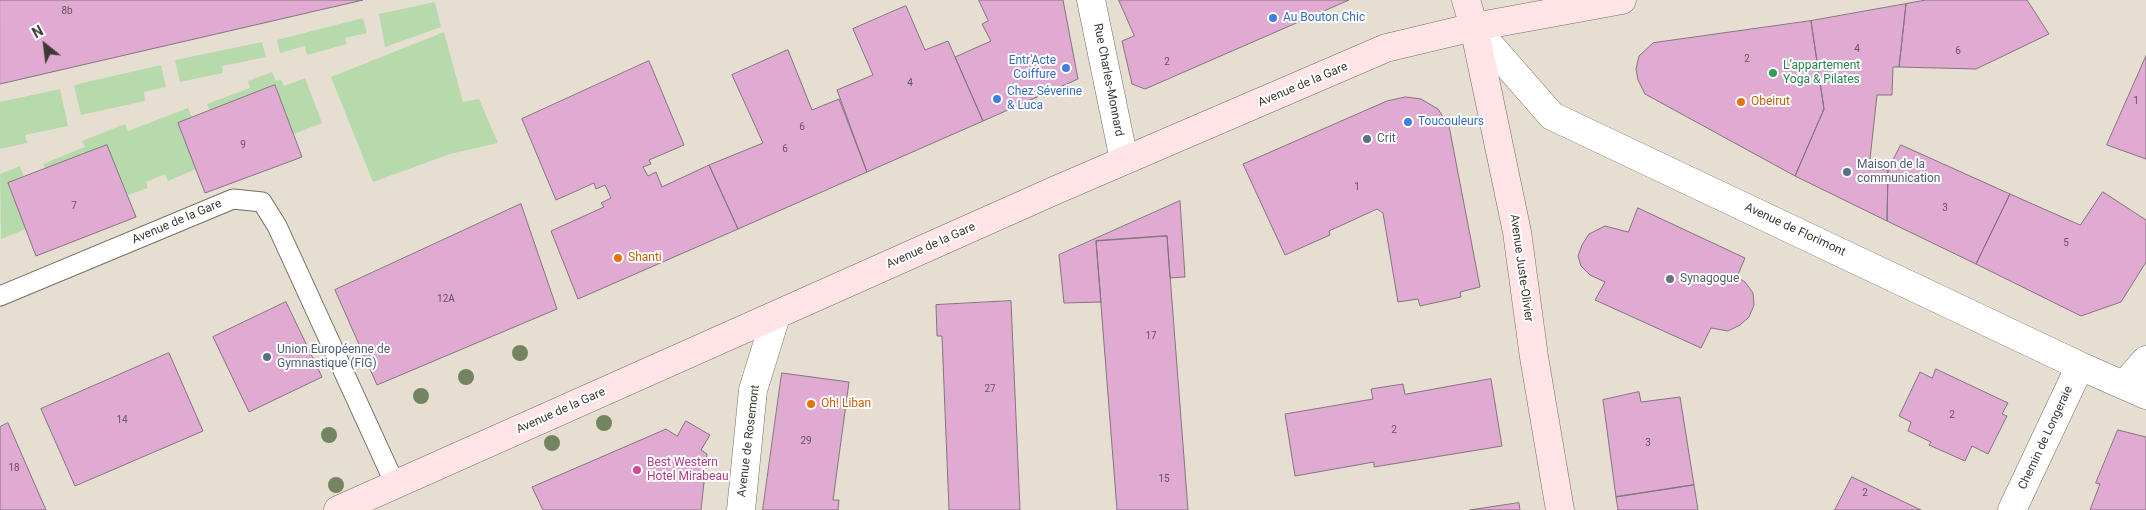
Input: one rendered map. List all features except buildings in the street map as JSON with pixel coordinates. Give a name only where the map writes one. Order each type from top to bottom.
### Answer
[{"type":"main road","name":"Avenue Juste-Olivier","points":[[1466,0],[1474,27],[1517,232],[1534,357],[1560,510]]},
{"type":"main road","name":"Avenue de la Gare","points":[[338,510],[1124,160],[1386,48],[1474,27],[1622,0]]},
{"type":"street","name":"Rue Charles-Monnard","points":[[1091,0],[1124,160]]},
{"type":"street","name":"Avenue de Florimont","points":[[1474,27],[1552,116],[2080,366],[2135,390]]},
{"type":"street","name":"Avenue de Rosemont","points":[[741,510],[753,390],[776,316]]},
{"type":"street","points":[[2135,390],[2146,360]]},
{"type":"street","name":"Chemin de Longeraie","points":[[2012,510],[2080,366]]},
{"type":"lane","name":"Avenue de la Gare","points":[[0,296],[233,199],[262,202],[276,226],[395,484]]},
{"type":"green space","points":[[435,2],[441,27],[385,47],[379,14]]},
{"type":"green space","points":[[363,18],[367,33],[345,38],[347,44],[307,55],[305,46],[280,53],[277,40]]},
{"type":"green space","points":[[444,32],[463,102],[479,99],[498,143],[450,154],[373,182],[331,77]]},
{"type":"green space","points":[[262,42],[266,57],[222,66],[223,73],[180,82],[175,60]]},
{"type":"green space","points":[[161,65],[166,87],[144,92],[145,101],[81,115],[74,85]]},
{"type":"green space","points":[[272,72],[276,81],[281,80],[284,86],[305,78],[322,123],[294,134],[275,85],[210,111],[207,104],[250,88],[248,81]]},
{"type":"green space","points":[[60,89],[68,126],[25,135],[27,143],[0,149],[0,102]]},
{"type":"green space","points":[[188,108],[192,117],[178,123],[196,169],[168,181],[165,174],[146,182],[148,188],[128,195],[107,145],[45,169],[43,164],[85,147],[82,141],[125,124],[128,131]]},
{"type":"green space","points":[[20,166],[24,177],[8,184],[26,229],[1,239],[0,174]]},
{"type":"place","name":"Au Bouton Chic","points":[[1273,18]]},
{"type":"place","name":"Entr'Acte Coiffure","points":[[1066,68]]},
{"type":"place","name":"L’appartement Yoga & Pilates","points":[[1773,73]]},
{"type":"place","name":"Chez Séverine & Luca","points":[[997,99]]},
{"type":"place","name":"Obeirut","points":[[1741,102]]},
{"type":"place","name":"Toucouleurs","points":[[1408,122]]},
{"type":"place","name":"Crit","points":[[1367,139]]},
{"type":"place","name":"Maison de la communication","points":[[1847,172]]},
{"type":"place","name":"Shanti","points":[[618,258]]},
{"type":"place","name":"Synagogue","points":[[1670,279]]},
{"type":"place","name":"Union Européenne de Gymnastique (FIG)","points":[[267,357]]},
{"type":"place","name":"Oh! Liban","points":[[811,404]]},
{"type":"place","name":"Best Western Hotel Mirabeau","points":[[637,470]]}]
